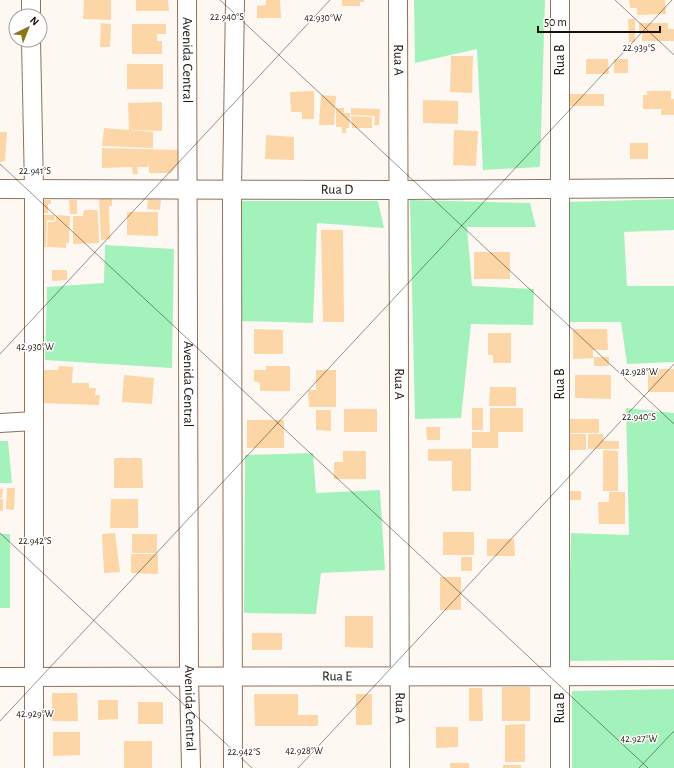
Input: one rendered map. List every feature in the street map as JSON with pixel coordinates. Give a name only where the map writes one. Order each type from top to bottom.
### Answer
[{"type":"street","name":"Avenida Central","points":[[187,0],[189,677],[191,768]]},
{"type":"street","points":[[233,768],[232,190],[235,0]]},
{"type":"street","name":"Rua A","points":[[398,0],[400,768]]},
{"type":"street","name":"Rua B","points":[[560,0],[560,768]]},
{"type":"street","points":[[31,48],[34,189],[34,768]]},
{"type":"street","name":"Rua D","points":[[0,189],[187,188],[232,190],[399,190],[674,188]]},
{"type":"street","points":[[0,423],[34,421]]},
{"type":"street","name":"Rua E","points":[[0,677],[674,676]]},
{"type":"green space","points":[[414,0],[545,0],[540,167],[483,170],[477,49],[415,63]]},
{"type":"green space","points":[[674,199],[674,230],[624,232],[627,286],[674,286],[674,362],[627,364],[621,322],[570,322],[567,202]]},
{"type":"green space","points":[[410,200],[530,203],[536,227],[467,227],[472,286],[534,289],[533,325],[471,324],[461,418],[415,419]]},
{"type":"green space","points":[[242,201],[378,201],[384,228],[317,223],[313,323],[241,321]]},
{"type":"green space","points":[[105,245],[174,249],[172,368],[45,360],[47,287],[104,283]]},
{"type":"green space","points":[[626,408],[674,413],[674,660],[568,661],[571,533],[629,535]]},
{"type":"green space","points":[[0,441],[8,441],[12,483],[0,483]]},
{"type":"green space","points":[[313,453],[316,493],[380,490],[385,570],[321,573],[316,614],[244,613],[245,455]]},
{"type":"green space","points":[[0,534],[10,534],[10,608],[0,608]]},
{"type":"green space","points":[[674,689],[674,768],[572,768],[572,691]]},
{"type":"building","points":[[84,0],[111,0],[111,20],[83,19]]},
{"type":"building","points":[[136,0],[168,0],[169,11],[136,11]]},
{"type":"building","points":[[266,0],[280,0],[281,18],[257,18],[257,6],[266,5]]},
{"type":"building","points":[[342,0],[364,0],[364,2],[360,2],[360,6],[342,6]]},
{"type":"building","points":[[629,0],[665,0],[666,14],[637,15],[637,8],[630,8]]},
{"type":"building","points":[[628,19],[635,19],[635,42],[629,42]]},
{"type":"building","points":[[101,23],[111,24],[110,47],[100,47]]},
{"type":"building","points":[[639,23],[668,23],[668,29],[674,29],[674,41],[642,41],[642,33],[639,33]]},
{"type":"building","points":[[132,24],[166,24],[166,34],[157,34],[157,41],[162,41],[162,54],[132,54]]},
{"type":"building","points":[[451,56],[473,56],[472,93],[450,92]]},
{"type":"building","points":[[586,59],[608,59],[609,74],[586,74]]},
{"type":"building","points":[[614,59],[628,59],[628,73],[614,73]]},
{"type":"building","points":[[127,64],[163,64],[163,89],[127,89]]},
{"type":"building","points":[[314,91],[314,119],[302,119],[302,112],[291,112],[290,92]]},
{"type":"building","points":[[647,91],[671,91],[671,99],[674,99],[674,115],[661,115],[661,109],[643,109],[643,95],[647,95]]},
{"type":"building","points":[[566,94],[604,94],[604,106],[566,106]]},
{"type":"building","points":[[321,95],[336,96],[334,125],[319,125]]},
{"type":"building","points":[[423,100],[458,101],[458,124],[423,123]]},
{"type":"building","points":[[162,102],[162,131],[129,130],[128,103]]},
{"type":"building","points":[[336,108],[344,108],[344,113],[350,113],[349,128],[346,128],[346,133],[342,133],[342,127],[336,127]]},
{"type":"building","points":[[351,108],[380,109],[379,125],[374,125],[375,116],[351,115]]},
{"type":"building","points":[[351,116],[372,117],[372,128],[352,128]]},
{"type":"building","points":[[104,128],[153,132],[153,148],[102,146]]},
{"type":"building","points":[[454,130],[478,131],[476,166],[453,165]]},
{"type":"building","points":[[0,132],[7,132],[5,161],[0,162]]},
{"type":"building","points":[[266,135],[294,137],[294,160],[265,159]]},
{"type":"building","points":[[630,143],[648,143],[648,159],[630,159]]},
{"type":"building","points":[[102,148],[179,150],[179,162],[171,173],[149,173],[148,157],[148,167],[137,167],[138,174],[133,174],[132,167],[102,168]]},
{"type":"building","points":[[112,197],[112,206],[109,206],[110,239],[101,240],[99,198]]},
{"type":"building","points":[[148,199],[161,200],[160,210],[147,209]]},
{"type":"building","points":[[39,200],[51,200],[51,204],[48,204],[48,213],[39,213]]},
{"type":"building","points":[[69,200],[77,200],[77,214],[70,214]]},
{"type":"building","points":[[84,210],[97,210],[99,243],[73,244],[73,216],[83,216]]},
{"type":"building","points":[[127,212],[158,212],[158,236],[127,235]]},
{"type":"building","points":[[40,215],[55,215],[54,221],[47,220],[46,247],[39,247]]},
{"type":"building","points":[[57,215],[70,216],[69,243],[66,243],[66,248],[47,247],[48,222],[55,222]]},
{"type":"building","points":[[321,230],[343,230],[344,322],[323,322]]},
{"type":"building","points":[[474,252],[510,252],[510,279],[474,279]]},
{"type":"building","points":[[52,270],[67,270],[67,280],[52,281]]},
{"type":"building","points":[[254,329],[283,330],[283,354],[254,354]]},
{"type":"building","points":[[573,329],[607,329],[608,350],[593,350],[593,357],[609,357],[609,366],[594,366],[594,358],[573,359]]},
{"type":"building","points":[[488,333],[511,333],[511,363],[493,363],[493,355],[488,355]]},
{"type":"building","points":[[59,366],[73,367],[72,383],[89,383],[89,388],[96,388],[95,395],[100,395],[99,405],[42,403],[43,370],[58,370]]},
{"type":"building","points":[[266,366],[290,366],[290,391],[260,391],[260,383],[254,381],[254,370],[266,370]]},
{"type":"building","points":[[648,369],[674,369],[674,392],[648,392]]},
{"type":"building","points":[[316,370],[336,370],[336,407],[309,407],[308,390],[316,390]]},
{"type":"building","points":[[124,375],[154,378],[152,404],[122,402]]},
{"type":"building","points":[[575,375],[611,375],[611,399],[575,398]]},
{"type":"building","points":[[490,387],[516,387],[516,406],[489,406]]},
{"type":"building","points":[[472,408],[483,408],[483,430],[472,430]]},
{"type":"building","points":[[490,408],[523,408],[523,432],[498,432],[498,448],[472,448],[472,432],[490,432]]},
{"type":"building","points":[[344,409],[377,409],[377,432],[344,432]]},
{"type":"building","points":[[316,410],[331,410],[331,431],[316,430]]},
{"type":"building","points":[[566,419],[599,419],[599,433],[566,433]]},
{"type":"building","points":[[247,420],[284,420],[284,448],[247,448]]},
{"type":"building","points":[[426,427],[440,427],[440,440],[427,440]]},
{"type":"building","points":[[569,434],[586,434],[586,450],[569,450]]},
{"type":"building","points":[[588,434],[603,434],[604,441],[619,441],[619,449],[588,449]]},
{"type":"building","points":[[428,449],[471,449],[471,491],[452,491],[452,461],[428,461]]},
{"type":"building","points":[[603,450],[618,451],[618,491],[603,491]]},
{"type":"building","points":[[343,451],[366,451],[366,479],[334,479],[334,462],[343,462]]},
{"type":"building","points":[[114,458],[142,458],[143,488],[114,488]]},
{"type":"building","points":[[7,488],[15,488],[14,510],[6,509]]},
{"type":"building","points":[[0,489],[3,489],[2,498],[0,498]]},
{"type":"building","points":[[566,491],[581,491],[581,500],[566,500]]},
{"type":"building","points":[[609,492],[625,492],[625,524],[599,524],[598,502],[609,502]]},
{"type":"building","points":[[0,499],[3,499],[3,511],[0,511]]},
{"type":"building","points":[[111,499],[138,499],[138,528],[110,528]]},
{"type":"building","points":[[443,532],[474,532],[474,555],[443,555]]},
{"type":"building","points":[[115,533],[120,572],[104,573],[102,534]]},
{"type":"building","points":[[132,534],[157,534],[157,553],[132,553]]},
{"type":"building","points":[[487,539],[514,539],[515,556],[487,556]]},
{"type":"building","points":[[131,554],[158,554],[158,574],[131,573]]},
{"type":"building","points":[[461,557],[472,557],[472,571],[461,571]]},
{"type":"building","points":[[440,577],[461,577],[461,610],[440,610]]},
{"type":"building","points":[[345,616],[373,616],[373,648],[345,647]]},
{"type":"building","points":[[252,633],[282,633],[282,650],[252,650]]},
{"type":"building","points":[[502,687],[530,687],[530,721],[502,721]]},
{"type":"building","points":[[469,688],[482,688],[483,721],[469,721]]},
{"type":"building","points":[[52,693],[77,693],[78,721],[52,721]]},
{"type":"building","points":[[254,694],[298,694],[298,715],[318,715],[318,726],[255,726]]},
{"type":"building","points":[[356,694],[372,694],[372,725],[356,725]]},
{"type":"building","points":[[98,700],[118,700],[118,719],[98,720]]},
{"type":"building","points":[[138,702],[163,702],[163,724],[138,724]]},
{"type":"building","points":[[525,724],[525,762],[505,762],[505,725]]},
{"type":"building","points":[[436,727],[458,727],[458,747],[436,748]]},
{"type":"building","points":[[53,732],[80,732],[80,755],[53,756]]},
{"type":"building","points":[[124,741],[152,741],[152,768],[124,768]]},
{"type":"building","points":[[450,763],[469,763],[469,768],[450,768]]},
{"type":"building","points":[[503,765],[521,765],[521,768],[503,768]]}]
